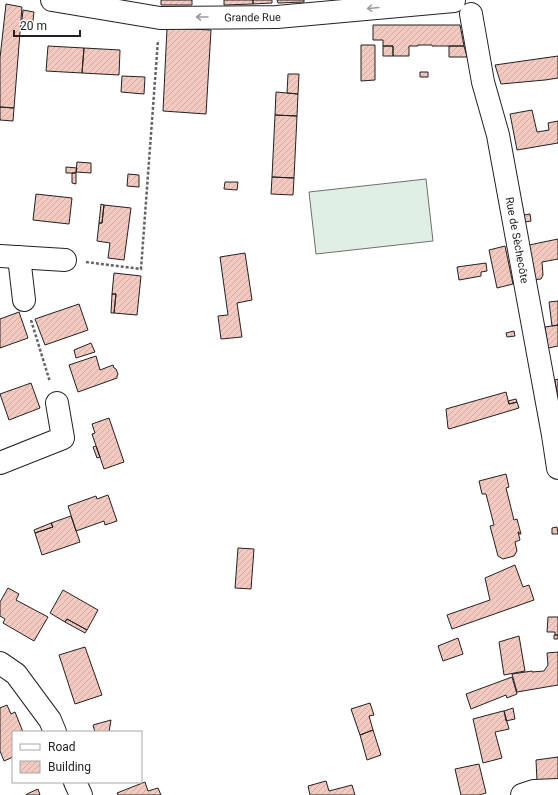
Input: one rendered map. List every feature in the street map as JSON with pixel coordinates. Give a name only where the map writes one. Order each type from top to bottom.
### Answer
[{"type":"street","name":"Grande Rue","points":[[52,0],[160,18],[277,17],[454,0]]},
{"type":"street","points":[[454,0],[458,11],[465,14],[476,7]]},
{"type":"street","name":"Rue de Sèchecôte","points":[[476,7],[483,82],[498,135],[558,468]]},
{"type":"street","points":[[24,300],[10,256],[65,260]]},
{"type":"street","points":[[0,463],[63,438],[57,403]]},
{"type":"street","points":[[0,663],[16,674],[50,720],[55,731]]},
{"type":"street","points":[[76,783],[81,795]]},
{"type":"street","points":[[522,795],[534,791],[558,790]]},
{"type":"path","points":[[65,260],[141,269],[160,18]]},
{"type":"path","points":[[24,300],[57,403]]},
{"type":"green space","points":[[426,179],[433,241],[316,254],[309,192]]},
{"type":"building","points":[[161,0],[192,0],[192,5],[161,5]]},
{"type":"building","points":[[224,0],[253,0],[253,4],[224,5]]},
{"type":"building","points":[[253,0],[272,0],[272,3],[253,4]]},
{"type":"building","points":[[277,0],[304,0],[304,2],[278,3]]},
{"type":"building","points":[[6,4],[22,7],[14,108],[0,107],[0,58]]},
{"type":"building","points":[[23,10],[34,12],[32,29],[21,29]]},
{"type":"building","points":[[373,25],[460,25],[464,46],[409,46],[409,56],[393,56],[393,46],[383,46],[383,40],[373,40]]},
{"type":"building","points":[[167,28],[211,30],[206,114],[163,111]]},
{"type":"building","points":[[361,45],[375,45],[375,80],[361,81]]},
{"type":"building","points":[[48,46],[84,48],[82,73],[46,71]]},
{"type":"building","points":[[383,46],[393,46],[393,56],[383,56]]},
{"type":"building","points":[[449,46],[464,46],[467,57],[449,57]]},
{"type":"building","points":[[84,48],[120,50],[119,75],[82,73]]},
{"type":"building","points":[[558,56],[558,78],[545,80],[501,84],[495,65]]},
{"type":"building","points":[[420,72],[428,72],[428,77],[420,77]]},
{"type":"building","points":[[288,74],[299,74],[298,94],[287,93]]},
{"type":"building","points":[[122,76],[145,77],[144,94],[121,92]]},
{"type":"building","points":[[276,92],[298,94],[297,116],[275,115]]},
{"type":"building","points":[[0,107],[14,108],[13,121],[0,120]]},
{"type":"building","points":[[532,110],[537,132],[549,130],[548,123],[558,121],[558,143],[517,150],[510,114]]},
{"type":"building","points":[[275,115],[297,116],[294,178],[272,177]]},
{"type":"building","points":[[77,162],[91,163],[91,173],[76,172]]},
{"type":"building","points":[[66,167],[77,168],[76,173],[66,173]]},
{"type":"building","points":[[72,173],[76,173],[76,184],[72,183]]},
{"type":"building","points":[[128,174],[139,175],[139,187],[127,186]]},
{"type":"building","points":[[272,177],[294,178],[293,195],[271,194]]},
{"type":"building","points":[[225,182],[238,182],[237,190],[224,189]]},
{"type":"building","points":[[36,194],[72,198],[69,224],[33,220]]},
{"type":"building","points":[[101,204],[104,205],[102,223],[99,223]]},
{"type":"building","points":[[104,205],[131,208],[124,260],[108,258],[110,243],[97,241],[99,223],[102,223]]},
{"type":"building","points":[[530,214],[531,221],[525,222],[524,215]]},
{"type":"building","points":[[558,239],[558,259],[542,262],[543,275],[541,279],[532,280],[529,245]]},
{"type":"building","points":[[505,246],[513,284],[497,288],[489,250]]},
{"type":"building","points":[[245,253],[252,300],[237,303],[242,337],[221,339],[218,316],[228,315],[220,257]]},
{"type":"building","points":[[486,263],[487,271],[481,272],[481,276],[459,280],[457,267]]},
{"type":"building","points":[[114,273],[141,276],[137,315],[114,313],[116,294],[112,294]]},
{"type":"building","points":[[112,294],[116,294],[114,313],[111,313]]},
{"type":"building","points":[[558,301],[558,325],[552,326],[549,302]]},
{"type":"building","points":[[79,304],[88,330],[45,345],[35,319]]},
{"type":"building","points":[[19,312],[28,338],[0,348],[0,319]]},
{"type":"building","points":[[558,325],[558,346],[548,348],[545,327]]},
{"type":"building","points":[[514,331],[515,336],[507,337],[506,333]]},
{"type":"building","points":[[91,343],[95,352],[76,358],[74,350]]},
{"type":"building","points":[[96,356],[100,370],[113,365],[118,374],[117,378],[78,392],[69,365]]},
{"type":"building","points":[[558,379],[558,399],[555,380]]},
{"type":"building","points":[[31,383],[40,408],[9,420],[0,394]]},
{"type":"building","points":[[506,392],[509,404],[517,402],[519,408],[449,429],[448,428],[446,409]]},
{"type":"building","points":[[516,399],[517,402],[509,404],[508,401]]},
{"type":"building","points":[[109,418],[124,462],[104,469],[92,434],[95,433],[92,424]]},
{"type":"building","points":[[96,446],[100,457],[97,458],[93,447]]},
{"type":"building","points":[[506,474],[509,487],[506,488],[514,520],[517,519],[521,534],[518,532],[520,540],[515,542],[517,551],[514,556],[503,559],[498,556],[490,526],[494,525],[486,494],[482,494],[479,481]]},
{"type":"building","points":[[108,495],[117,521],[105,525],[104,521],[76,531],[68,506],[96,496],[97,499]]},
{"type":"building","points":[[71,516],[80,542],[42,555],[35,533],[53,527],[51,523]]},
{"type":"building","points":[[51,523],[53,527],[35,533],[34,530]]},
{"type":"building","points":[[557,527],[558,534],[552,534],[552,528]]},
{"type":"building","points":[[238,548],[254,549],[251,589],[235,588]]},
{"type":"building","points":[[515,565],[523,587],[529,585],[534,600],[452,629],[447,615],[490,600],[485,578]]},
{"type":"building","points":[[8,588],[19,594],[16,600],[48,617],[34,641],[3,623],[5,619],[0,616],[0,602]]},
{"type":"building","points":[[63,590],[98,610],[87,630],[67,619],[65,622],[50,613]]},
{"type":"building","points":[[548,617],[558,617],[558,635],[555,635],[555,632],[547,632]]},
{"type":"building","points":[[67,619],[87,630],[85,633],[65,622]]},
{"type":"building","points":[[554,635],[558,635],[558,639],[554,639]]},
{"type":"building","points":[[519,636],[525,671],[504,675],[499,642]]},
{"type":"building","points":[[458,638],[463,654],[443,661],[438,646]]},
{"type":"building","points":[[85,647],[102,695],[75,704],[59,655]]},
{"type":"building","points":[[558,652],[558,685],[517,692],[512,674],[544,671],[548,665],[547,653]]},
{"type":"building","points":[[512,677],[517,694],[507,698],[506,695],[471,709],[466,694]]},
{"type":"building","points":[[370,703],[374,715],[369,716],[373,730],[360,735],[351,709]]},
{"type":"building","points":[[7,705],[11,714],[15,712],[23,731],[12,731],[12,757],[4,761],[0,751],[0,708]]},
{"type":"building","points":[[513,708],[515,719],[506,721],[504,711]]},
{"type":"building","points":[[504,711],[509,729],[495,732],[502,758],[483,763],[473,719]]},
{"type":"building","points":[[111,720],[109,731],[95,731],[93,725]]},
{"type":"building","points":[[373,730],[381,755],[367,760],[360,735]]},
{"type":"building","points":[[558,757],[558,779],[537,781],[536,760]]},
{"type":"building","points":[[479,764],[486,793],[479,795],[461,795],[455,769]]},
{"type":"building","points":[[326,781],[329,791],[352,785],[355,795],[310,795],[308,786]]},
{"type":"building","points":[[145,782],[148,791],[158,788],[161,795],[118,795],[117,793]]},
{"type":"building","points":[[38,789],[40,795],[26,795],[27,794]]}]
